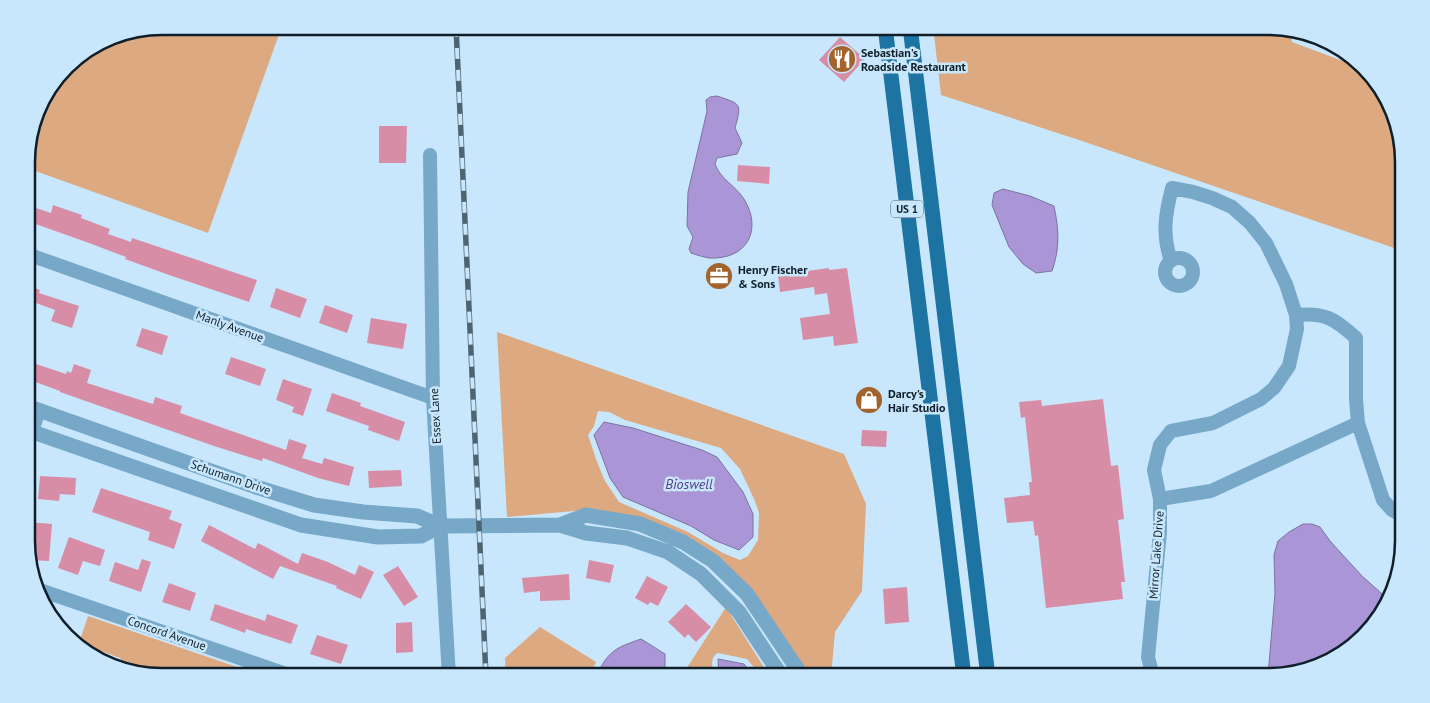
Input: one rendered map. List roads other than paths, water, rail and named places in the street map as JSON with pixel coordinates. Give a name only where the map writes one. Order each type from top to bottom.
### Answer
[{"type":"main road","name":"US 1","points":[[886,35],[963,668]]},
{"type":"main road","name":"US 1","points":[[911,35],[987,668]]},
{"type":"street","name":"Essex Lane","points":[[430,155],[433,398],[448,668]]},
{"type":"street","name":"Mirror Lake Drive","points":[[1151,668],[1148,657],[1160,532],[1160,499],[1154,470],[1160,445],[1171,431],[1212,423],[1237,412],[1274,388],[1289,366],[1297,329],[1296,315],[1286,284],[1266,243],[1250,223],[1232,207],[1212,198],[1172,188],[1164,228],[1166,245],[1171,261]]},
{"type":"street","name":"Manly Avenue","points":[[35,257],[433,398]]},
{"type":"street","points":[[1296,315],[1314,313],[1338,322],[1356,338],[1358,423],[1383,500],[1395,512]]},
{"type":"street","name":"Schumann Drive","points":[[35,409],[308,503],[363,512],[417,516],[440,526],[560,524],[586,515],[640,524],[683,542],[712,561],[747,594],[797,668]]},
{"type":"street","points":[[1160,499],[1211,491],[1358,423]]},
{"type":"street","name":"Schumann Drive","points":[[35,437],[169,479],[301,525],[378,537],[421,536],[440,526]]},
{"type":"street","points":[[169,479],[175,458]]},
{"type":"street","points":[[301,525],[308,503]]},
{"type":"street","name":"Schumann Drive","points":[[560,524],[586,533],[626,538],[668,552],[701,574],[739,612],[776,668]]},
{"type":"street","name":"Concord Avenue","points":[[46,592],[269,668]]},
{"type":"water","points":[[717,96],[731,101],[738,106],[739,114],[735,128],[742,143],[737,154],[717,158],[715,164],[724,178],[744,199],[750,211],[752,222],[748,241],[742,248],[733,254],[709,258],[691,253],[689,249],[693,237],[687,226],[688,192],[707,111],[706,100]]},
{"type":"water","points":[[1003,189],[1030,196],[1054,206],[1058,239],[1052,271],[1036,273],[1023,264],[1009,247],[992,205],[994,193]]},
{"type":"water","name":"Bioswell","points":[[604,422],[633,428],[702,450],[717,457],[743,492],[753,514],[753,537],[739,550],[714,540],[691,526],[623,497],[610,478],[594,435]]},
{"type":"water","points":[[1303,524],[1312,524],[1320,527],[1330,541],[1362,576],[1383,595],[1374,612],[1364,625],[1339,647],[1324,655],[1293,666],[1269,668],[1275,593],[1274,555],[1278,541]]},
{"type":"water","points":[[641,639],[665,654],[665,668],[600,668],[604,661],[613,652]]},
{"type":"water","points":[[718,659],[744,664],[747,668],[718,668]]},
{"type":"railway","points":[[456,35],[486,668]]},
{"type":"place","name":"Sebastian's Roadside Restaurant","points":[[842,59]]},
{"type":"place","name":"Henry Fischer & Sons","points":[[719,276]]},
{"type":"place","name":"Darcy's Hair Studio","points":[[869,400]]}]
